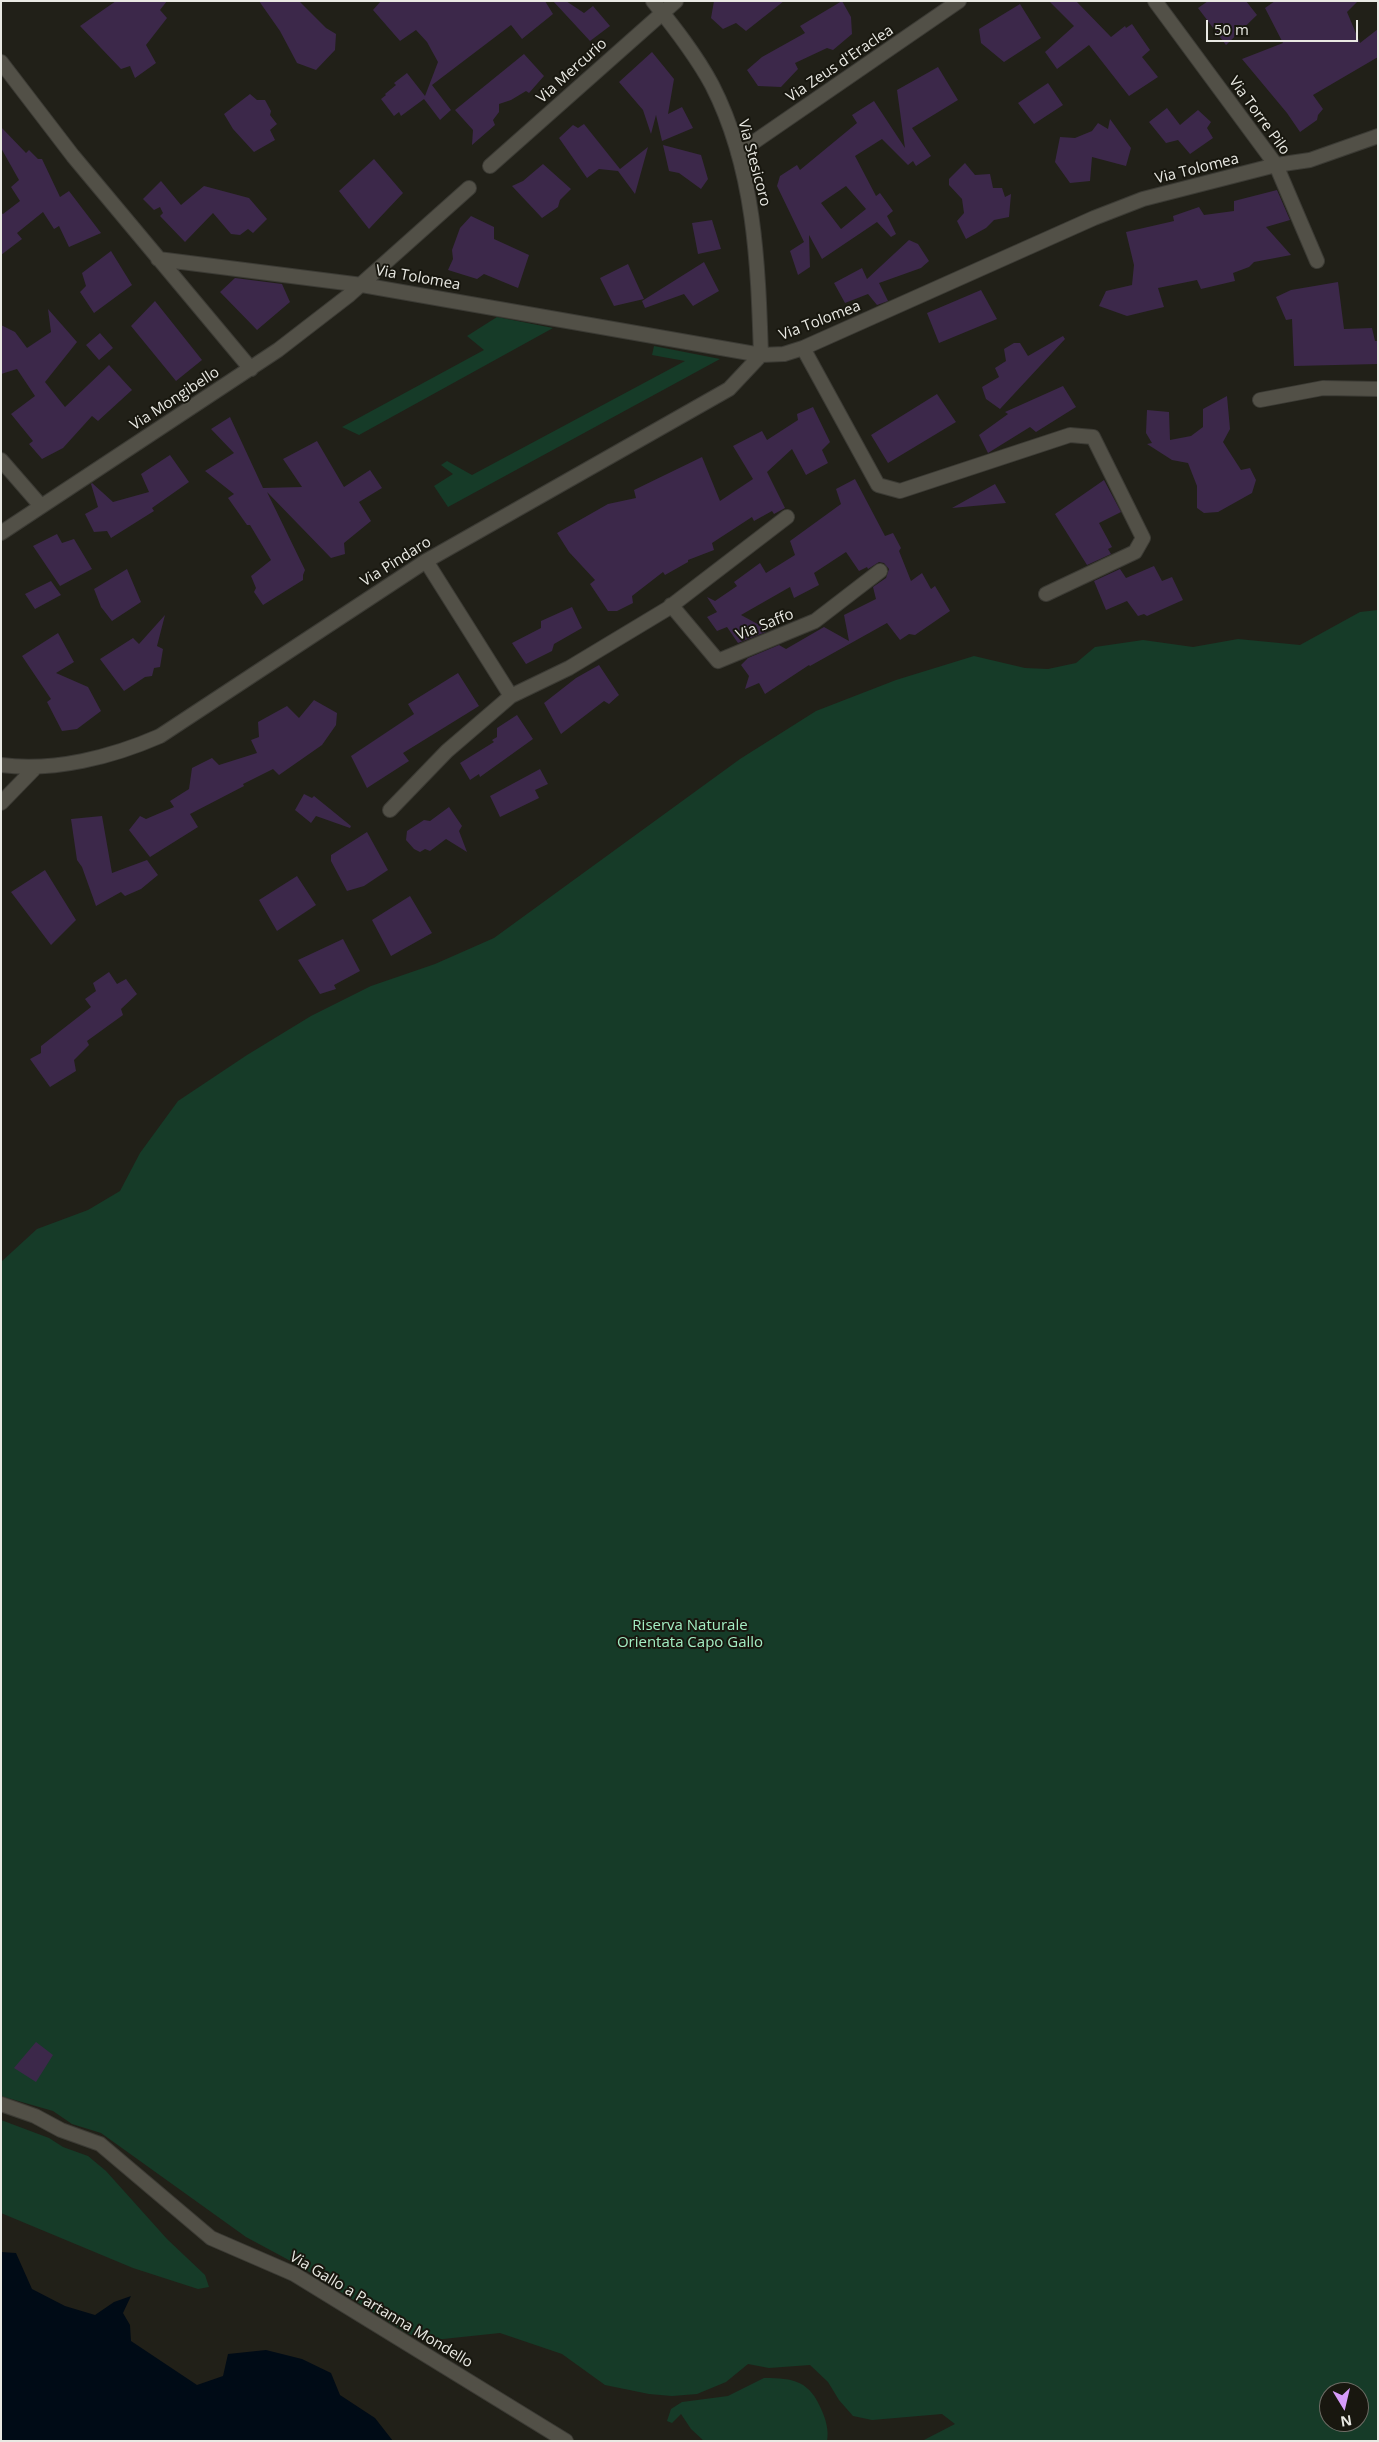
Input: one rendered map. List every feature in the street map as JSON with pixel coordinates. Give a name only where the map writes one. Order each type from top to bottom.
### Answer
[{"type":"street","name":"Via Stesicoro","points":[[653,1],[691,52],[712,85],[738,153],[749,195],[755,238],[761,355]]},
{"type":"street","name":"Via Mercurio","points":[[490,166],[676,1]]},
{"type":"street","name":"Via Zeus d'Eraclea","points":[[738,153],[959,1]]},
{"type":"street","name":"Via Torre Pilo","points":[[1155,1],[1276,165],[1317,261]]},
{"type":"street","points":[[1,62],[73,156],[250,369]]},
{"type":"street","name":"Via Tolomea","points":[[158,258],[362,285],[761,355],[784,354],[803,348],[1094,218],[1143,199],[1276,165],[1310,160],[1378,136]]},
{"type":"street","name":"Via Mongibello","points":[[1,533],[278,350],[362,285],[469,188]]},
{"type":"street","points":[[803,348],[878,485],[900,491],[1070,435],[1093,437],[1143,538],[1135,552],[1046,594]]},
{"type":"street","name":"Via Pindaro","points":[[1,765],[36,768],[131,749],[160,736],[426,561],[729,389],[750,369],[761,355]]},
{"type":"street","points":[[1260,400],[1323,388],[1378,389]]},
{"type":"street","points":[[1,460],[41,506]]},
{"type":"street","points":[[390,810],[447,750],[511,696],[569,668],[672,605],[788,517]]},
{"type":"street","points":[[426,561],[511,696]]},
{"type":"street","name":"Via Saffo","points":[[672,605],[718,662],[815,621],[880,571]]},
{"type":"street","points":[[1,804],[36,768]]},
{"type":"street","name":"Via Gallo a Partanna Mondello","points":[[1,2104],[35,2116],[60,2130],[100,2144],[211,2238],[294,2274],[566,2441]]},
{"type":"green space","points":[[497,317],[553,328],[359,435],[342,427],[484,350],[467,336]]},
{"type":"green space","points":[[654,346],[720,359],[448,507],[434,486],[453,474],[441,465],[447,461],[472,475],[685,361],[652,355]]},
{"type":"green space","name":"Riserva Naturale Orientata Capo Gallo","points":[[1378,610],[1378,2441],[922,2441],[955,2424],[942,2414],[872,2420],[853,2416],[839,2400],[828,2382],[810,2365],[769,2368],[748,2364],[726,2382],[697,2394],[672,2396],[649,2394],[605,2385],[562,2354],[500,2333],[424,2341],[403,2331],[298,2265],[246,2237],[101,2133],[72,2124],[53,2111],[1,2096],[1,1262],[37,1229],[88,1210],[120,1191],[140,1153],[178,1101],[247,1055],[311,1016],[371,986],[435,964],[494,938],[740,759],[816,711],[896,680],[974,656],[1025,668],[1048,669],[1076,663],[1095,647],[1143,640],[1193,647],[1238,639],[1300,645],[1360,612]]},
{"type":"green space","points":[[1,2120],[49,2138],[63,2147],[88,2156],[106,2171],[167,2239],[205,2275],[209,2287],[198,2289],[133,2268],[1,2213]]},
{"type":"green space","points":[[764,2378],[784,2379],[800,2383],[812,2393],[826,2422],[827,2441],[704,2441],[691,2429],[681,2414],[672,2423],[667,2421],[671,2409],[682,2402],[728,2396]]},
{"type":"shaded area","points":[[1,2252],[16,2253],[32,2289],[65,2306],[95,2315],[114,2302],[131,2296],[123,2313],[130,2325],[131,2341],[197,2385],[223,2376],[228,2354],[266,2350],[302,2359],[331,2373],[340,2395],[375,2418],[393,2441],[1,2441]]},
{"type":"building","points":[[116,1],[167,1],[160,10],[167,18],[146,45],[156,63],[135,78],[130,66],[121,69],[80,26]]},
{"type":"building","points":[[259,1],[299,1],[326,28],[336,34],[335,50],[316,70],[297,63],[280,31]]},
{"type":"building","points":[[381,1],[545,1],[553,14],[522,39],[511,25],[432,85],[451,110],[440,120],[424,99],[401,116],[399,112],[394,116],[381,99],[396,85],[394,83],[407,73],[425,96],[438,62],[427,42],[416,30],[400,41],[373,10]]},
{"type":"building","points":[[553,1],[566,1],[584,13],[593,6],[610,26],[590,41]]},
{"type":"building","points":[[714,1],[784,1],[746,31],[736,23],[723,29],[711,18]]},
{"type":"building","points":[[842,1],[851,17],[852,34],[833,50],[827,48],[795,63],[798,69],[781,87],[758,86],[747,70],[762,57],[805,33],[800,26]]},
{"type":"building","points":[[1049,1],[1076,1],[1111,37],[1125,26],[1126,28],[1132,24],[1150,50],[1142,57],[1158,77],[1129,96],[1089,45],[1057,69],[1045,52],[1074,26]]},
{"type":"building","points":[[1208,1],[1246,1],[1257,15],[1226,45],[1198,8]]},
{"type":"building","points":[[1275,1],[1358,1],[1347,12],[1360,43],[1378,29],[1378,57],[1313,95],[1323,109],[1318,115],[1317,120],[1300,132],[1287,113],[1242,59],[1283,43],[1265,8]]},
{"type":"building","points":[[1020,4],[1041,38],[1004,62],[981,43],[979,29]]},
{"type":"building","points":[[652,52],[674,79],[668,114],[682,107],[693,128],[662,141],[656,115],[651,134],[643,110],[619,82]]},
{"type":"building","points":[[524,54],[544,76],[529,93],[526,91],[511,100],[499,104],[499,112],[493,120],[495,125],[472,145],[473,130],[455,110]]},
{"type":"building","points":[[938,67],[958,100],[912,128],[931,156],[916,166],[913,161],[908,165],[882,139],[855,156],[876,196],[880,193],[893,211],[887,216],[896,234],[891,237],[877,222],[822,259],[809,235],[810,267],[798,275],[790,251],[804,242],[777,186],[780,176],[797,165],[800,170],[857,123],[852,115],[874,101],[905,148],[897,90]],"holes":[[[846,186],[866,209],[841,229],[821,203]]]},
{"type":"building","points":[[1048,83],[1063,105],[1034,124],[1018,103]]},
{"type":"building","points":[[250,94],[257,100],[265,100],[271,111],[270,115],[277,124],[270,130],[275,140],[254,152],[233,129],[224,114]]},
{"type":"building","points":[[1167,108],[1180,125],[1198,110],[1211,122],[1207,128],[1213,138],[1190,154],[1178,140],[1166,143],[1149,122]]},
{"type":"building","points":[[1110,119],[1131,148],[1126,166],[1092,157],[1090,181],[1070,183],[1055,162],[1060,137],[1075,138],[1092,131],[1098,123],[1108,129]]},
{"type":"building","points":[[584,124],[620,169],[648,147],[635,194],[618,171],[599,169],[587,178],[559,138],[573,125],[578,128]]},
{"type":"building","points":[[1,127],[26,153],[29,150],[38,159],[42,159],[60,197],[69,191],[101,233],[69,247],[59,226],[54,229],[43,212],[17,233],[22,239],[1,255],[1,213],[3,214],[20,201],[11,187],[19,180],[1,148]]},
{"type":"building","points":[[663,145],[701,155],[708,179],[701,189],[679,173],[669,171]]},
{"type":"building","points":[[374,159],[403,193],[369,229],[339,191]]},
{"type":"building","points":[[965,163],[975,175],[990,174],[993,188],[1002,188],[1005,197],[1011,194],[1009,217],[994,220],[986,228],[966,239],[957,221],[964,213],[962,199],[949,185],[949,179]]},
{"type":"building","points":[[543,164],[571,189],[560,200],[558,207],[542,218],[512,186],[523,181]]},
{"type":"building","points":[[161,181],[181,205],[204,186],[249,198],[267,219],[253,233],[248,229],[240,235],[231,234],[213,213],[185,242],[160,216],[163,213],[160,207],[154,210],[143,199]]},
{"type":"building","points":[[1277,190],[1290,220],[1266,227],[1291,255],[1254,262],[1249,267],[1233,273],[1235,281],[1201,289],[1197,280],[1158,288],[1164,307],[1127,316],[1099,306],[1106,291],[1132,285],[1134,265],[1126,232],[1174,221],[1173,216],[1199,207],[1204,215],[1234,211],[1234,201]]},
{"type":"building","points":[[471,216],[494,227],[494,239],[529,255],[518,288],[484,274],[477,279],[448,270],[453,259],[452,250],[460,228]]},
{"type":"building","points":[[712,220],[721,249],[698,254],[692,223]]},
{"type":"building","points":[[909,240],[918,244],[929,261],[921,268],[879,283],[888,301],[877,305],[868,294],[845,303],[834,283],[862,268],[867,279]]},
{"type":"building","points":[[111,251],[132,285],[94,313],[80,292],[86,286],[82,273]]},
{"type":"building","points":[[704,262],[719,291],[693,306],[684,294],[645,308],[642,301]]},
{"type":"building","points":[[628,264],[644,299],[614,306],[600,278]]},
{"type":"building","points":[[235,278],[282,284],[290,302],[257,330],[220,292]]},
{"type":"building","points":[[1338,282],[1344,329],[1372,328],[1375,341],[1378,341],[1378,364],[1294,366],[1292,319],[1286,320],[1276,297],[1291,290]]},
{"type":"building","points":[[981,290],[997,319],[939,343],[927,313]]},
{"type":"building","points":[[155,301],[202,360],[176,381],[131,326]]},
{"type":"building","points":[[48,309],[77,342],[45,382],[65,407],[109,365],[132,390],[98,421],[92,416],[63,448],[42,459],[29,444],[33,441],[11,414],[35,396],[17,369],[1,374],[1,325],[15,332],[27,348],[51,332]]},
{"type":"building","points":[[100,333],[113,348],[99,360],[86,345]]},
{"type":"building","points":[[1063,336],[1065,339],[1000,409],[986,399],[982,387],[999,377],[995,368],[1006,361],[1004,349],[1014,343],[1020,343],[1028,356]]},
{"type":"building","points":[[1063,386],[1076,407],[1036,432],[1030,427],[988,453],[979,435],[1008,414],[1005,412]]},
{"type":"building","points":[[937,394],[956,422],[888,463],[871,435]]},
{"type":"building","points":[[1227,396],[1230,429],[1223,442],[1241,470],[1250,468],[1256,480],[1252,493],[1218,512],[1204,513],[1197,508],[1197,486],[1188,463],[1172,460],[1147,444],[1152,443],[1146,433],[1147,410],[1169,412],[1170,440],[1191,436],[1203,427],[1203,409]]},
{"type":"building","points":[[813,407],[830,442],[822,450],[828,463],[806,475],[792,449],[767,472],[785,508],[774,514],[772,511],[754,521],[752,517],[712,543],[714,550],[688,560],[688,562],[665,575],[663,572],[632,596],[633,603],[617,611],[608,611],[590,584],[595,580],[569,552],[557,533],[608,504],[636,498],[634,490],[702,457],[720,501],[753,479],[733,446],[762,431],[767,440],[798,420],[797,414]]},
{"type":"building","points":[[230,417],[263,488],[302,487],[283,459],[317,441],[344,487],[370,470],[382,488],[359,502],[371,521],[344,543],[345,554],[331,558],[267,492],[305,570],[303,580],[263,605],[254,592],[256,588],[251,576],[271,560],[250,525],[247,525],[228,498],[234,494],[205,471],[234,453],[211,429]]},
{"type":"building","points":[[170,455],[189,482],[152,508],[154,511],[111,538],[107,531],[94,532],[85,514],[98,507],[91,484],[113,502],[149,492],[141,474]]},
{"type":"building","points":[[855,479],[885,536],[893,533],[901,548],[899,551],[911,581],[922,573],[931,589],[935,586],[950,611],[915,635],[909,634],[900,640],[887,623],[809,665],[765,694],[759,683],[745,689],[749,676],[741,665],[748,658],[779,645],[786,649],[824,627],[849,641],[844,615],[876,599],[873,587],[886,578],[889,569],[884,563],[879,562],[868,569],[867,567],[859,571],[846,552],[814,573],[819,585],[794,598],[790,587],[741,615],[763,627],[766,632],[738,643],[727,627],[717,631],[707,617],[717,612],[707,597],[715,601],[737,586],[734,582],[760,563],[766,573],[795,555],[790,541],[841,504],[836,489]]},
{"type":"building","points":[[1104,480],[1121,512],[1099,523],[1112,547],[1108,549],[1111,554],[1087,565],[1055,514]]},
{"type":"building","points":[[995,484],[1006,503],[952,508]]},
{"type":"building","points":[[57,534],[62,543],[74,539],[92,569],[60,586],[33,546]]},
{"type":"building","points":[[1154,566],[1162,581],[1172,577],[1183,600],[1147,616],[1144,614],[1138,616],[1127,601],[1106,610],[1094,581],[1120,569],[1126,578]]},
{"type":"building","points":[[127,569],[141,602],[112,621],[101,607],[94,589]]},
{"type":"building","points":[[51,581],[61,595],[35,609],[25,594]]},
{"type":"building","points":[[572,607],[582,628],[554,644],[552,651],[526,664],[512,643],[541,628],[541,621]]},
{"type":"building","points":[[165,615],[157,646],[163,649],[160,667],[154,668],[152,676],[145,677],[124,691],[100,659],[133,638],[139,644]]},
{"type":"building","points":[[58,633],[74,662],[56,673],[88,687],[101,711],[77,729],[62,731],[47,702],[51,699],[22,656]]},
{"type":"building","points":[[599,665],[619,695],[609,704],[604,701],[561,734],[544,703],[576,678]]},
{"type":"building","points":[[458,673],[479,706],[403,753],[409,761],[367,788],[351,756],[414,714],[408,704]]},
{"type":"building","points":[[314,700],[337,713],[336,725],[322,745],[279,775],[273,769],[190,814],[198,827],[150,857],[129,830],[140,816],[146,819],[174,807],[170,801],[189,789],[192,768],[212,758],[219,765],[257,753],[251,740],[259,737],[258,722],[287,706],[299,718]]},
{"type":"building","points":[[517,715],[533,739],[480,777],[479,774],[470,780],[460,763],[494,742],[492,740],[497,737],[497,728]]},
{"type":"building","points":[[540,769],[548,784],[535,790],[539,798],[500,817],[490,796]]},
{"type":"building","points":[[304,794],[312,798],[314,796],[351,826],[350,828],[316,816],[311,823],[295,810]]},
{"type":"building","points":[[449,807],[462,826],[459,831],[467,852],[446,839],[430,851],[425,849],[420,852],[414,849],[406,840],[407,831],[424,820],[430,821]]},
{"type":"building","points":[[102,816],[112,873],[147,860],[158,875],[141,889],[125,896],[121,892],[96,906],[82,867],[77,860],[71,819]]},
{"type":"building","points":[[367,832],[388,870],[364,886],[347,891],[331,861],[331,855]]},
{"type":"building","points":[[45,870],[76,920],[51,945],[11,892]]},
{"type":"building","points":[[297,876],[316,905],[277,931],[259,900]]},
{"type":"building","points":[[410,896],[432,933],[391,956],[372,920]]},
{"type":"building","points":[[343,939],[360,971],[334,985],[336,989],[320,994],[298,960]]},
{"type":"building","points":[[109,972],[117,984],[126,979],[137,994],[121,1009],[123,1015],[87,1041],[89,1045],[74,1060],[76,1071],[50,1087],[30,1059],[41,1053],[41,1046],[91,1007],[85,999],[96,991],[93,983]]},
{"type":"building","points":[[36,2042],[53,2055],[36,2082],[14,2068]]}]
